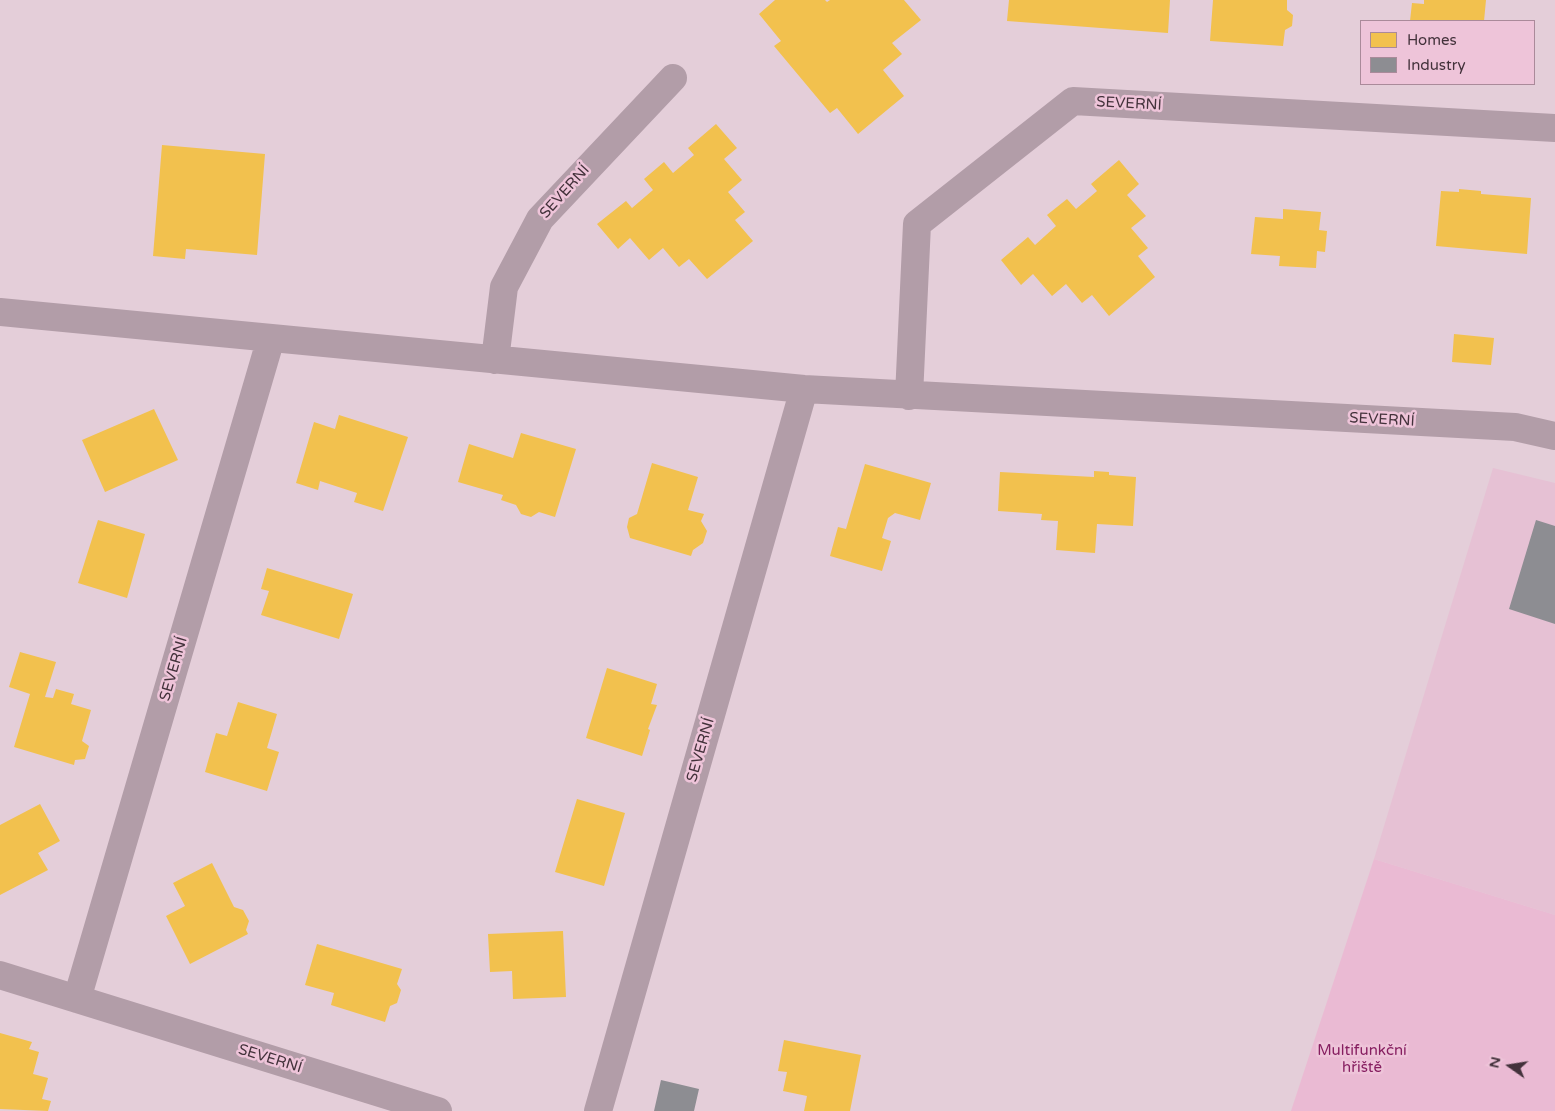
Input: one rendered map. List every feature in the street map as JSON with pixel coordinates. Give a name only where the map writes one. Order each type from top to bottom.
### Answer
[{"type":"street","name":"SEVERNÍ","points":[[495,360],[504,287],[540,218],[672,78]]},
{"type":"street","name":"SEVERNÍ","points":[[909,396],[917,224],[1073,101],[1555,128]]},
{"type":"street","name":"SEVERNÍ","points":[[0,312],[804,389],[1515,427],[1555,436]]},
{"type":"street","name":"SEVERNÍ","points":[[77,999],[271,338]]},
{"type":"street","name":"SEVERNÍ","points":[[598,1111],[804,389]]},
{"type":"street","name":"SEVERNÍ","points":[[0,975],[405,1106],[438,1111]]},
{"type":"shaded area","points":[[1493,468],[1555,483],[1555,915],[1374,859]]},
{"type":"green space","name":"Multifunkční hřiště","points":[[1374,859],[1555,915],[1555,1111],[1291,1111]]},
{"type":"building: Homes","points":[[775,0],[825,0],[827,2],[830,0],[904,0],[921,20],[892,43],[902,54],[883,70],[904,96],[858,134],[837,108],[830,113],[774,46],[781,41],[759,14]]},
{"type":"building: Homes","points":[[1009,0],[1170,0],[1168,33],[1007,21]]},
{"type":"building: Homes","points":[[1213,0],[1287,0],[1287,10],[1293,15],[1292,26],[1285,30],[1283,46],[1210,41]]},
{"type":"building: Homes","points":[[1424,0],[1486,0],[1484,20],[1410,20],[1412,3],[1424,4]]},
{"type":"building: Homes","points":[[716,124],[737,148],[724,159],[742,180],[728,192],[745,212],[735,220],[753,241],[707,279],[689,259],[679,267],[663,248],[649,260],[630,238],[618,249],[597,224],[626,201],[632,208],[653,190],[644,179],[664,162],[673,173],[694,155],[688,148]]},
{"type":"building: Homes","points":[[162,145],[265,154],[257,255],[186,249],[185,259],[153,256]]},
{"type":"building: Homes","points":[[1119,160],[1139,184],[1127,195],[1146,216],[1131,228],[1148,248],[1138,256],[1155,277],[1109,316],[1092,295],[1082,303],[1066,284],[1052,296],[1033,274],[1021,285],[1001,260],[1028,237],[1035,245],[1056,226],[1047,215],[1067,199],[1076,209],[1097,191],[1091,184]]},
{"type":"building: Homes","points":[[1459,189],[1481,191],[1481,194],[1531,198],[1527,254],[1436,246],[1441,191],[1459,192]]},
{"type":"building: Homes","points":[[1283,209],[1321,212],[1319,230],[1327,231],[1325,252],[1317,251],[1316,268],[1279,266],[1280,256],[1251,254],[1255,217],[1283,219]]},
{"type":"building: Homes","points":[[1454,334],[1494,338],[1491,365],[1452,362]]},
{"type":"building: Homes","points":[[154,409],[178,460],[105,492],[82,440]]},
{"type":"building: Homes","points":[[339,415],[408,437],[383,511],[354,502],[357,493],[320,481],[318,490],[296,483],[314,422],[335,429]]},
{"type":"building: Homes","points":[[521,433],[576,449],[555,517],[539,512],[531,517],[521,514],[516,505],[501,500],[503,495],[458,482],[469,444],[513,458]]},
{"type":"building: Homes","points":[[652,463],[698,477],[688,510],[704,514],[701,521],[707,531],[703,543],[693,550],[691,556],[630,538],[627,527],[629,518],[637,514]]},
{"type":"building: Homes","points":[[865,464],[931,483],[920,520],[895,513],[888,518],[882,538],[891,541],[882,571],[830,556],[838,527],[846,529]]},
{"type":"building: Homes","points":[[1094,471],[1109,472],[1109,475],[1136,477],[1133,526],[1097,524],[1095,553],[1056,550],[1058,521],[1041,520],[1042,514],[998,511],[1000,472],[1094,477]]},
{"type":"building: Homes","points":[[98,520],[145,534],[127,598],[78,583]]},
{"type":"building: Homes","points":[[267,568],[353,594],[339,639],[261,615],[269,591],[261,589]]},
{"type":"building: Homes","points":[[20,652],[56,662],[45,697],[53,698],[56,689],[74,694],[71,704],[91,710],[82,741],[89,746],[85,759],[75,760],[74,765],[14,747],[30,694],[9,687]]},
{"type":"building: Homes","points":[[607,668],[657,684],[651,704],[657,705],[648,729],[650,730],[642,756],[586,738]]},
{"type":"building: Homes","points":[[238,702],[277,714],[267,748],[279,752],[267,791],[205,772],[216,733],[227,736]]},
{"type":"building: Homes","points":[[577,799],[625,813],[604,886],[555,872]]},
{"type":"building: Homes","points":[[40,804],[60,841],[38,853],[48,870],[0,895],[0,825]]},
{"type":"building: Homes","points":[[212,863],[234,907],[243,910],[249,921],[246,930],[248,934],[190,964],[166,916],[185,906],[173,883]]},
{"type":"building: Homes","points":[[563,931],[566,997],[513,999],[512,971],[490,972],[488,934]]},
{"type":"building: Homes","points":[[317,944],[402,969],[397,984],[401,990],[397,1003],[390,1006],[385,1022],[331,1005],[334,993],[305,985]]},
{"type":"building: Homes","points":[[0,1033],[32,1042],[29,1049],[39,1052],[33,1074],[48,1078],[42,1099],[51,1101],[48,1111],[0,1109]]},
{"type":"building: Homes","points":[[784,1040],[861,1055],[850,1111],[804,1111],[807,1096],[783,1091],[787,1072],[778,1071]]},
{"type":"building: Industry","points":[[1536,520],[1555,526],[1555,624],[1509,609]]},
{"type":"building: Industry","points":[[661,1080],[699,1089],[694,1111],[654,1111]]}]
